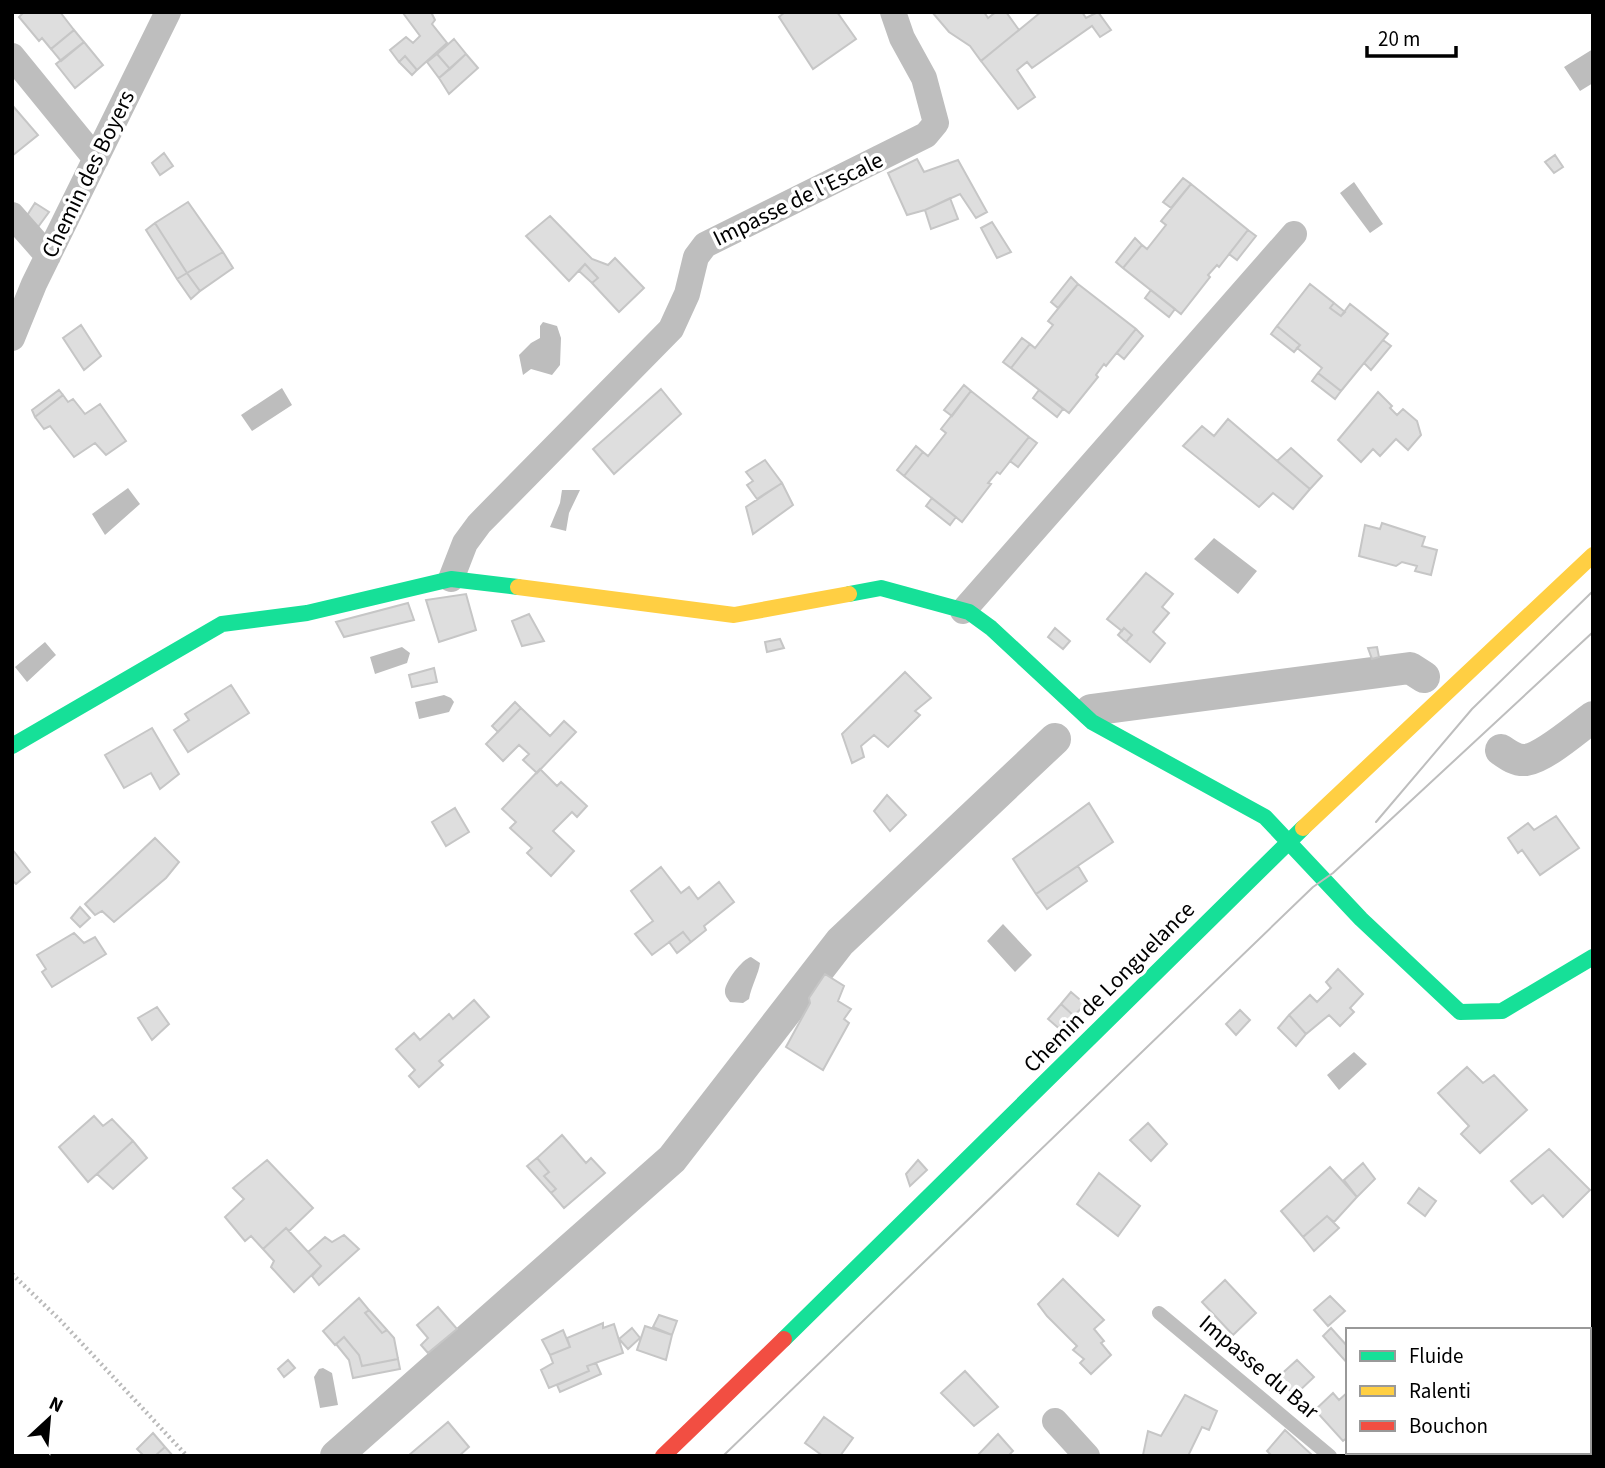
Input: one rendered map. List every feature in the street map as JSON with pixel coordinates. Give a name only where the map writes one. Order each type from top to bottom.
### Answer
[{"type":"street","name":"Chemin des Boyers","points":[[12,338],[33,284],[168,12]]},
{"type":"street","name":"Impasse de l'Escale","points":[[451,579],[465,543],[479,524],[671,329],[687,294],[696,257],[705,245],[926,135],[936,123],[924,78],[902,38],[893,12]]},
{"type":"street","points":[[12,56],[96,159]]},
{"type":"street","points":[[12,215],[48,256]]},
{"type":"street","points":[[962,611],[1294,234]]},
{"type":"street","name":"Chemin de Longuelance","points":[[663,1456],[832,1293],[1288,842],[1593,555]]},
{"type":"street","points":[[12,746],[222,624],[307,613],[451,579],[734,615],[881,588],[969,612],[991,628],[1092,722],[1265,817],[1337,894],[1460,1012],[1502,1011],[1593,957]]},
{"type":"street","points":[[1055,1422],[1087,1456]]},
{"type":"lane","name":"Impasse du Bar","points":[[1159,1313],[1330,1456]]},
{"type":"path","points":[[12,1274],[60,1320],[187,1456]]},
{"type":"shaded area","points":[[1593,49],[1593,83],[1580,91],[1564,67]]},
{"type":"shaded area","points":[[1354,182],[1383,224],[1370,233],[1340,193]]},
{"type":"shaded area","points":[[543,322],[557,326],[561,338],[560,365],[552,375],[531,369],[523,375],[519,355],[540,338],[540,326]]},
{"type":"shaded area","points":[[282,388],[292,405],[252,431],[241,415]]},
{"type":"shaded area","points":[[128,488],[140,504],[105,535],[92,514]]},
{"type":"shaded area","points":[[562,490],[580,490],[569,513],[566,531],[550,527],[560,503]]},
{"type":"shaded area","points":[[1214,538],[1257,571],[1238,594],[1194,559]]},
{"type":"shaded area","points":[[45,642],[56,655],[27,682],[15,667]]},
{"type":"shaded area","points":[[402,647],[410,653],[407,663],[375,674],[370,657]]},
{"type":"shaded area","points":[[444,695],[454,702],[449,712],[419,719],[415,702]]},
{"type":"shaded area","points":[[1003,924],[1032,955],[1015,972],[987,941]]},
{"type":"shaded area","points":[[751,957],[760,963],[749,999],[743,1003],[730,1002],[725,993],[727,983]]},
{"type":"shaded area","points":[[1354,1052],[1367,1064],[1339,1090],[1327,1075]]},
{"type":"shaded area","points":[[323,1368],[332,1373],[338,1405],[320,1408],[314,1377],[319,1369]]},
{"type":"building","points":[[24,12],[60,12],[74,30],[51,49],[42,38],[39,41],[19,17]]},
{"type":"building","points":[[431,12],[435,20],[432,24],[447,43],[417,70],[405,56],[399,62],[390,50],[406,37],[413,43],[420,36],[403,13]]},
{"type":"building","points":[[785,12],[837,12],[856,39],[813,69],[779,17]]},
{"type":"building","points":[[932,12],[984,12],[988,18],[996,12],[1006,12],[1019,30],[981,61],[970,46],[949,32]]},
{"type":"building","points":[[1041,12],[1082,12],[1086,18],[1098,12],[1111,30],[1100,37],[1092,26],[1032,68],[1027,62],[1017,70],[1035,97],[1018,109],[981,61]]},
{"type":"building","points":[[74,30],[84,42],[61,61],[51,49]]},
{"type":"building","points":[[454,39],[466,54],[450,69],[437,54]]},
{"type":"building","points":[[84,42],[103,65],[75,88],[56,64]]},
{"type":"building","points":[[437,54],[450,69],[439,78],[427,62]]},
{"type":"building","points":[[466,54],[478,68],[449,94],[439,78]]},
{"type":"building","points":[[405,56],[417,70],[412,75],[399,62]]},
{"type":"building","points":[[12,105],[38,135],[12,156]]},
{"type":"building","points":[[164,153],[173,166],[160,175],[152,163]]},
{"type":"building","points":[[1555,155],[1563,167],[1554,173],[1545,162]]},
{"type":"building","points":[[917,159],[924,172],[958,160],[987,212],[976,218],[960,194],[907,215],[888,173]]},
{"type":"building","points":[[1183,178],[1191,184],[1171,208],[1163,202]]},
{"type":"building","points":[[1191,184],[1248,230],[1219,267],[1217,265],[1208,275],[1210,277],[1181,314],[1123,268],[1142,245],[1147,249],[1166,225],[1161,221]]},
{"type":"building","points":[[950,198],[958,219],[931,229],[925,210]]},
{"type":"building","points":[[188,202],[223,252],[187,273],[155,223]]},
{"type":"building","points":[[35,203],[49,212],[38,227],[26,217]]},
{"type":"building","points":[[550,216],[592,259],[608,265],[615,258],[644,288],[619,312],[592,283],[598,278],[585,264],[569,281],[526,236]]},
{"type":"building","points":[[992,222],[1011,252],[997,258],[981,228]]},
{"type":"building","points":[[155,223],[187,273],[177,279],[146,230]]},
{"type":"building","points":[[1248,230],[1256,236],[1237,260],[1229,254]]},
{"type":"building","points":[[1135,238],[1142,245],[1123,268],[1116,262]]},
{"type":"building","points":[[223,252],[233,268],[200,291],[187,273]]},
{"type":"building","points":[[585,264],[598,278],[592,283],[579,271]]},
{"type":"building","points":[[187,273],[200,291],[191,299],[177,279]]},
{"type":"building","points":[[1071,277],[1078,284],[1058,308],[1051,302]]},
{"type":"building","points":[[1078,284],[1136,329],[1106,366],[1104,364],[1096,375],[1098,377],[1069,413],[1011,368],[1030,344],[1035,348],[1053,325],[1048,321]]},
{"type":"building","points":[[1310,284],[1334,303],[1330,308],[1341,316],[1350,304],[1388,334],[1341,391],[1318,373],[1322,368],[1297,348],[1300,345],[1277,326]]},
{"type":"building","points":[[1151,290],[1175,309],[1169,317],[1145,298]]},
{"type":"building","points":[[1334,303],[1345,312],[1341,316],[1330,308]]},
{"type":"building","points":[[81,325],[101,356],[84,370],[63,338]]},
{"type":"building","points":[[1277,326],[1300,345],[1294,352],[1271,334]]},
{"type":"building","points":[[1136,329],[1143,336],[1124,359],[1117,353]]},
{"type":"building","points":[[1022,338],[1030,344],[1011,368],[1003,362]]},
{"type":"building","points":[[1383,340],[1391,346],[1371,370],[1364,363]]},
{"type":"building","points":[[1318,373],[1341,391],[1335,399],[1312,381]]},
{"type":"building","points":[[964,385],[971,391],[952,416],[944,410]]},
{"type":"building","points":[[661,389],[681,414],[614,474],[593,449]]},
{"type":"building","points":[[59,390],[63,395],[35,417],[32,410]]},
{"type":"building","points":[[1039,390],[1063,409],[1057,417],[1033,398]]},
{"type":"building","points":[[971,391],[1029,437],[1000,474],[997,472],[988,483],[991,484],[962,522],[904,476],[923,452],[928,456],[946,433],[941,429]]},
{"type":"building","points":[[1378,392],[1397,415],[1403,409],[1417,421],[1421,435],[1408,450],[1396,439],[1380,456],[1373,449],[1361,462],[1338,440]]},
{"type":"building","points":[[63,395],[68,402],[73,399],[85,414],[100,404],[126,441],[106,455],[95,443],[74,457],[50,426],[44,429],[35,417]]},
{"type":"building","points":[[1228,419],[1310,489],[1293,509],[1273,493],[1259,507],[1183,446],[1202,426],[1214,436]]},
{"type":"building","points":[[1029,437],[1037,443],[1018,467],[1010,461]]},
{"type":"building","points":[[916,446],[923,452],[904,476],[897,470]]},
{"type":"building","points":[[1291,448],[1322,476],[1310,489],[1277,461]]},
{"type":"building","points":[[765,460],[782,483],[757,499],[747,485],[753,481],[746,472]]},
{"type":"building","points":[[782,483],[793,505],[753,534],[746,507]]},
{"type":"building","points":[[932,498],[956,517],[950,525],[926,506]]},
{"type":"building","points":[[1382,523],[1425,537],[1422,546],[1437,550],[1431,575],[1415,571],[1417,566],[1402,562],[1396,566],[1359,556],[1365,525],[1380,529]]},
{"type":"building","points":[[1146,573],[1173,594],[1162,607],[1169,613],[1153,632],[1165,643],[1150,662],[1126,642],[1132,635],[1107,619]]},
{"type":"building","points":[[466,594],[476,630],[439,642],[426,600]]},
{"type":"building","points":[[408,603],[414,620],[344,637],[336,622]]},
{"type":"building","points":[[529,614],[544,641],[522,646],[512,621]]},
{"type":"building","points":[[1055,628],[1070,641],[1063,649],[1048,637]]},
{"type":"building","points":[[1124,628],[1132,635],[1126,642],[1118,635]]},
{"type":"building","points":[[780,639],[784,648],[767,652],[765,642]]},
{"type":"building","points":[[1377,647],[1379,657],[1372,659],[1368,648]]},
{"type":"building","points":[[434,668],[437,682],[412,687],[409,675]]},
{"type":"building","points":[[905,672],[931,698],[915,711],[920,715],[888,747],[874,735],[861,746],[864,757],[852,763],[842,734]]},
{"type":"building","points":[[231,685],[249,713],[188,752],[174,730],[189,720],[185,714]]},
{"type":"building","points":[[515,702],[521,708],[498,732],[492,726]]},
{"type":"building","points":[[521,708],[550,736],[564,721],[576,732],[537,773],[523,760],[529,754],[519,745],[503,761],[486,744]]},
{"type":"building","points":[[152,728],[179,774],[160,789],[151,773],[124,788],[105,755]]},
{"type":"building","points":[[540,769],[557,786],[561,782],[587,806],[577,817],[572,812],[553,831],[574,851],[551,876],[527,853],[532,848],[510,828],[516,822],[502,809]]},
{"type":"building","points":[[887,795],[906,815],[890,831],[874,811]]},
{"type":"building","points":[[1089,803],[1113,842],[1036,894],[1013,859]]},
{"type":"building","points":[[455,808],[469,832],[446,846],[432,822]]},
{"type":"building","points":[[1556,816],[1579,848],[1540,875],[1522,850],[1518,853],[1508,838],[1528,823],[1534,830]]},
{"type":"building","points":[[155,838],[179,862],[166,878],[114,922],[102,911],[95,915],[85,904]]},
{"type":"building","points":[[12,849],[30,872],[16,884],[12,880]]},
{"type":"building","points":[[1078,866],[1087,881],[1047,909],[1036,894]]},
{"type":"building","points":[[661,867],[681,893],[689,887],[698,899],[719,882],[734,902],[704,926],[706,930],[691,942],[683,932],[652,955],[635,934],[653,921],[631,891]]},
{"type":"building","points":[[80,907],[90,918],[80,927],[71,918]]},
{"type":"building","points":[[683,932],[691,942],[677,953],[669,942]]},
{"type":"building","points":[[74,933],[84,943],[95,937],[106,954],[52,987],[42,972],[46,969],[37,955]]},
{"type":"building","points":[[1338,969],[1363,994],[1350,1008],[1354,1012],[1340,1026],[1329,1015],[1306,1034],[1289,1015],[1310,995],[1317,1002],[1331,988],[1326,982]]},
{"type":"building","points":[[825,974],[844,986],[838,1001],[851,1009],[844,1019],[849,1023],[823,1070],[786,1047],[810,1003],[809,998]]},
{"type":"building","points":[[1071,992],[1085,1004],[1074,1016],[1061,1004]]},
{"type":"building","points":[[474,1000],[489,1017],[439,1061],[443,1065],[419,1087],[409,1076],[415,1070],[396,1049],[414,1033],[420,1040],[449,1014],[453,1019]]},
{"type":"building","points":[[1061,1004],[1074,1016],[1062,1031],[1048,1019]]},
{"type":"building","points":[[157,1007],[169,1024],[152,1040],[138,1018]]},
{"type":"building","points":[[1240,1010],[1250,1020],[1236,1035],[1226,1024]]},
{"type":"building","points":[[1289,1015],[1306,1034],[1296,1046],[1278,1028]]},
{"type":"building","points":[[1467,1067],[1483,1083],[1494,1075],[1527,1110],[1480,1153],[1461,1134],[1469,1126],[1438,1093]]},
{"type":"building","points":[[94,1116],[103,1126],[112,1119],[133,1141],[88,1182],[59,1147]]},
{"type":"building","points":[[1148,1123],[1167,1144],[1151,1161],[1130,1140]]},
{"type":"building","points":[[562,1135],[586,1163],[591,1158],[605,1173],[564,1208],[551,1193],[556,1189],[544,1176],[549,1172],[537,1158]]},
{"type":"building","points":[[133,1141],[147,1158],[113,1189],[97,1174]]},
{"type":"building","points":[[1549,1149],[1590,1190],[1563,1217],[1543,1195],[1532,1204],[1511,1181]]},
{"type":"building","points":[[537,1158],[549,1172],[544,1176],[556,1189],[551,1193],[527,1166]]},
{"type":"building","points":[[267,1160],[313,1208],[289,1231],[286,1228],[263,1249],[251,1236],[245,1241],[225,1217],[244,1199],[233,1188]]},
{"type":"building","points":[[918,1160],[927,1170],[910,1186],[906,1174]]},
{"type":"building","points":[[1363,1163],[1375,1179],[1357,1197],[1344,1180]]},
{"type":"building","points":[[1330,1167],[1357,1197],[1334,1222],[1327,1216],[1303,1237],[1281,1211]]},
{"type":"building","points":[[1099,1173],[1140,1206],[1118,1236],[1077,1204]]},
{"type":"building","points":[[1419,1188],[1436,1201],[1425,1216],[1408,1203]]},
{"type":"building","points":[[1327,1216],[1339,1228],[1314,1251],[1303,1237]]},
{"type":"building","points":[[286,1228],[321,1266],[294,1292],[271,1267],[274,1261],[263,1249]]},
{"type":"building","points":[[344,1235],[359,1249],[319,1285],[312,1276],[321,1266],[308,1252],[325,1237],[332,1242]]},
{"type":"building","points":[[1063,1279],[1104,1320],[1094,1329],[1111,1355],[1091,1374],[1080,1363],[1084,1359],[1073,1350],[1077,1346],[1038,1304]]},
{"type":"building","points":[[1225,1280],[1256,1313],[1233,1335],[1202,1302]]},
{"type":"building","points":[[1330,1296],[1345,1311],[1328,1326],[1314,1310]]},
{"type":"building","points":[[359,1298],[369,1310],[365,1313],[382,1333],[387,1330],[394,1338],[398,1359],[362,1366],[359,1355],[344,1337],[335,1345],[323,1331]]},
{"type":"building","points":[[438,1307],[457,1329],[428,1353],[421,1345],[428,1338],[417,1325]]},
{"type":"building","points":[[369,1310],[387,1330],[382,1333],[365,1313]]},
{"type":"building","points":[[659,1315],[677,1321],[672,1335],[653,1327]]},
{"type":"building","points":[[603,1323],[603,1328],[614,1324],[623,1353],[587,1366],[589,1371],[549,1388],[541,1370],[553,1363],[550,1355],[570,1347],[567,1338]]},
{"type":"building","points":[[645,1326],[672,1335],[666,1360],[637,1350]]},
{"type":"building","points":[[632,1328],[640,1338],[628,1349],[619,1339]]},
{"type":"building","points":[[1331,1328],[1346,1345],[1346,1362],[1323,1336]]},
{"type":"building","points":[[563,1330],[570,1347],[550,1355],[542,1340]]},
{"type":"building","points":[[344,1337],[359,1355],[362,1366],[398,1359],[400,1369],[353,1378],[349,1360],[336,1344]]},
{"type":"building","points":[[288,1360],[295,1368],[284,1377],[278,1369]]},
{"type":"building","points":[[1297,1360],[1314,1377],[1295,1395],[1276,1379]]},
{"type":"building","points":[[596,1363],[601,1374],[560,1392],[557,1385],[589,1371],[587,1366]]},
{"type":"building","points":[[965,1371],[998,1407],[974,1426],[941,1393]]},
{"type":"building","points":[[1333,1393],[1339,1400],[1346,1394],[1346,1439],[1343,1441],[1315,1410]]},
{"type":"building","points":[[1185,1395],[1217,1411],[1209,1430],[1202,1427],[1188,1456],[1143,1455],[1148,1431],[1161,1436]]},
{"type":"building","points":[[824,1417],[853,1438],[840,1456],[823,1456],[805,1443]]},
{"type":"building","points":[[448,1422],[469,1447],[459,1456],[408,1456]]},
{"type":"building","points":[[1285,1430],[1313,1456],[1272,1456],[1267,1451]]},
{"type":"building","points":[[153,1433],[165,1447],[155,1456],[144,1456],[137,1449]]},
{"type":"building","points":[[998,1434],[1013,1451],[1008,1456],[977,1456]]},
{"type":"building","points":[[165,1447],[173,1456],[155,1456]]},
{"type":"building","points":[[1355,1454],[1385,1454],[1382,1456]]},
{"type":"building","points":[[1530,1454],[1556,1454],[1554,1456],[1528,1456]]},
{"type":"waterway","points":[[1091,710],[1410,668],[1424,677]]},
{"type":"waterway","points":[[1501,750],[1519,760],[1534,758],[1593,717]]},
{"type":"waterway","points":[[336,1456],[672,1159],[840,942],[1055,739]]},
{"type":"tram line","points":[[1376,822],[1472,709],[1593,591]]},
{"type":"tram line","points":[[723,1456],[1313,887],[1333,873],[1593,632]]},
{"type":"traffic: fast","points":[[12,746],[222,624],[307,613],[451,579],[518,587]]},
{"type":"traffic: fast","points":[[849,594],[881,588],[969,612],[991,628],[1092,722],[1265,817],[1361,919],[1460,1012],[1502,1011],[1593,957]]},
{"type":"traffic: fast","points":[[784,1339],[1303,828]]},
{"type":"traffic: slow","points":[[1303,828],[1593,555]]},
{"type":"traffic: slow","points":[[518,587],[734,615],[849,594]]},
{"type":"traffic: jam","points":[[663,1456],[784,1339]]}]
